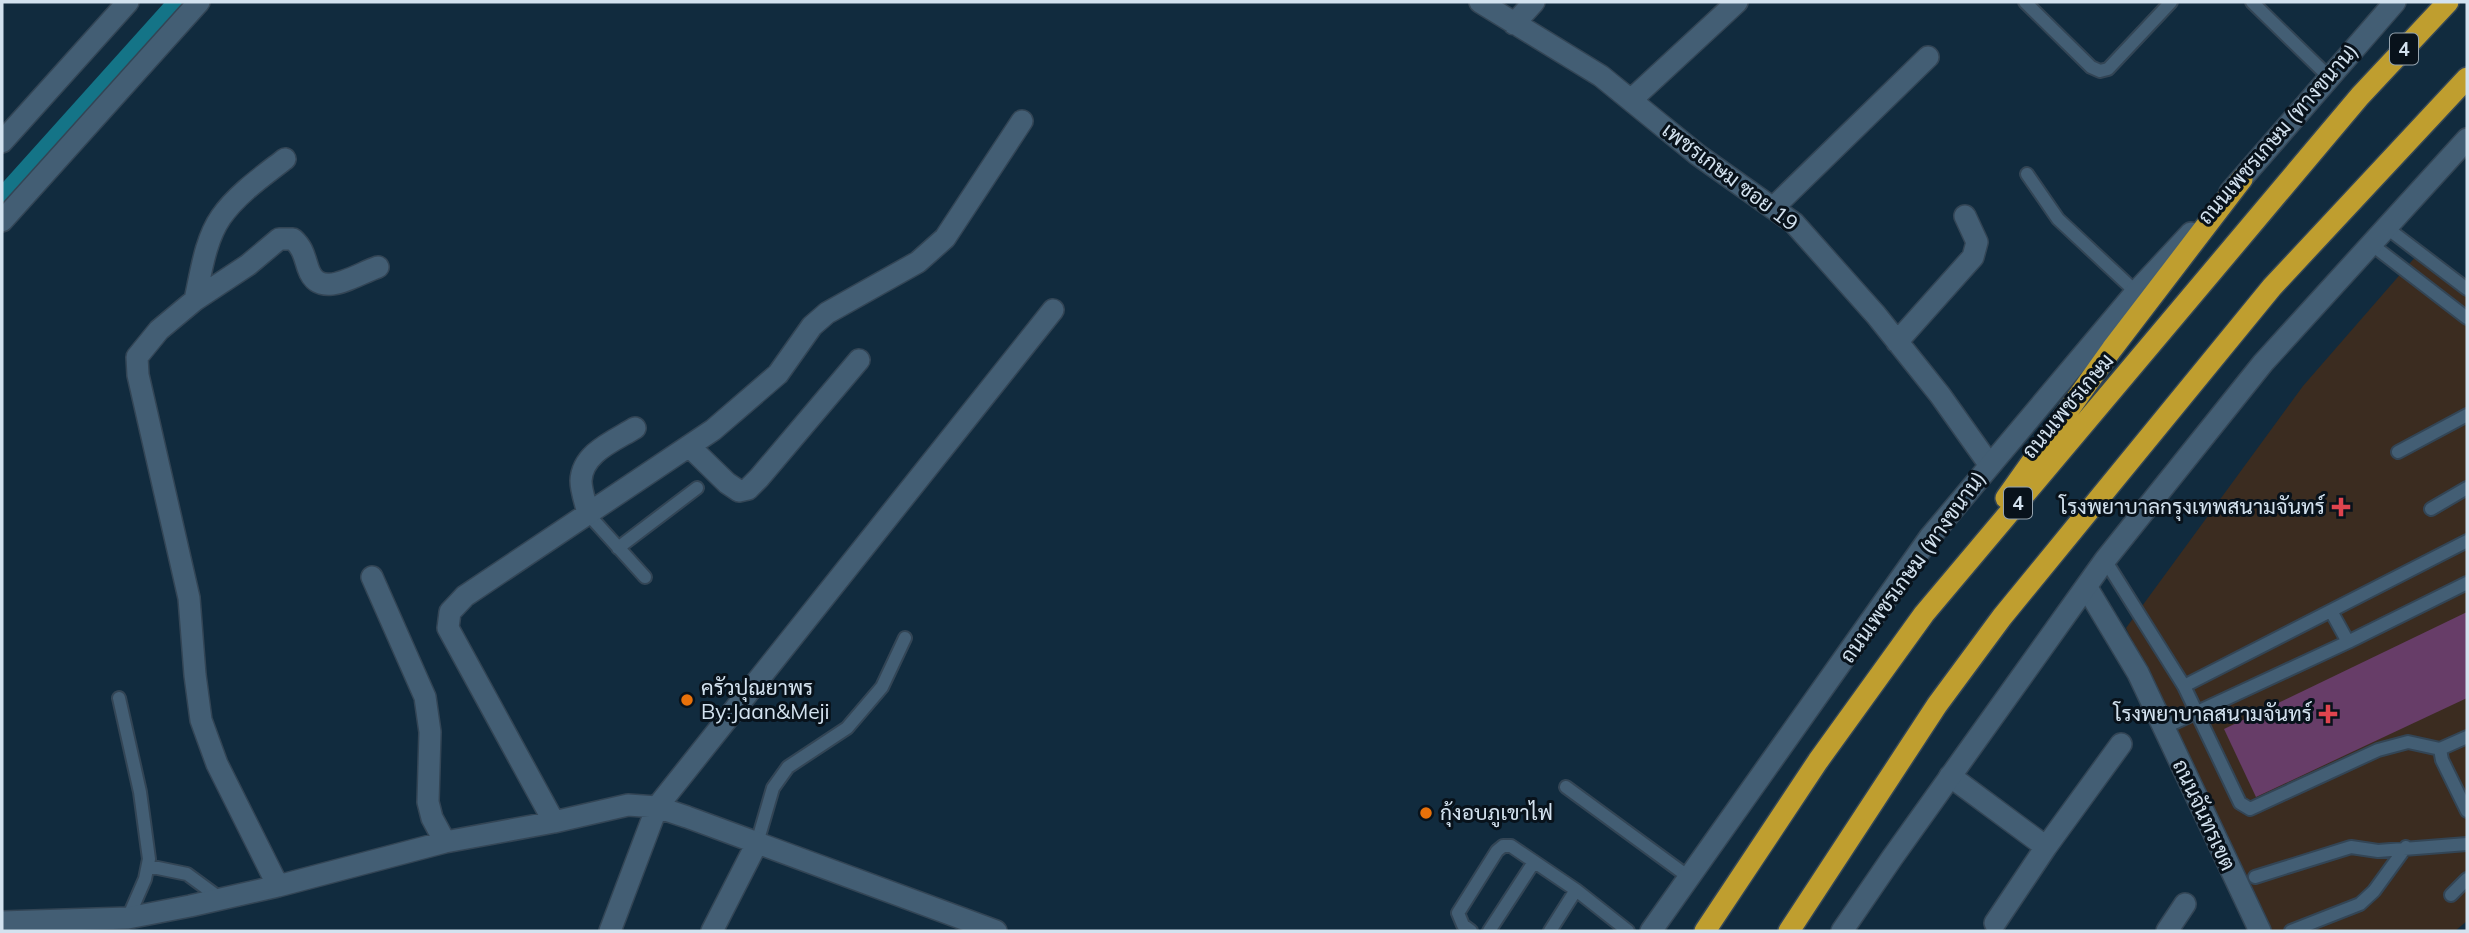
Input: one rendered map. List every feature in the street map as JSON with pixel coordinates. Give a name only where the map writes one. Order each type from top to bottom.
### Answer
[{"type":"highway","name":"ถนนเพชรเกษม","points":[[1705,931],[1818,761],[1924,614],[2360,96],[2448,2]]},
{"type":"highway","points":[[1789,931],[1929,716],[2002,617],[2272,287],[2467,78]]},
{"type":"highway","points":[[1924,614],[2112,349],[2242,178]]},
{"type":"street","points":[[2,142],[128,2]]},
{"type":"street","points":[[2,221],[199,2]]},
{"type":"street","name":"เพชรเกษม ซอย 19","points":[[1480,2],[1601,76],[1698,155],[1774,207],[1807,237],[1897,342],[1940,395],[1989,464]]},
{"type":"street","points":[[1514,24],[1534,2]]},
{"type":"street","points":[[1631,100],[1737,2]]},
{"type":"street","name":"ถนนเพชรเกษม (ทางขนาน)","points":[[1651,931],[1930,537],[2136,292],[2242,178],[2395,2]]},
{"type":"street","points":[[1774,207],[1928,57]]},
{"type":"street","points":[[554,822],[448,628],[450,612],[464,596],[713,430],[778,374],[812,326],[827,313],[918,261],[945,237],[1021,121]]},
{"type":"street","points":[[1842,931],[2105,560],[2263,363],[2467,139]]},
{"type":"street","points":[[195,300],[208,245],[220,218],[247,189],[285,159]]},
{"type":"street","points":[[1897,342],[1973,257],[1977,242],[1965,216]]},
{"type":"street","points":[[278,886],[217,764],[201,720],[190,598],[138,375],[137,357],[159,330],[195,300],[239,271],[279,239],[293,239],[301,246],[312,278],[321,285],[332,285],[378,267]]},
{"type":"street","points":[[610,931],[657,807],[1053,310]]},
{"type":"street","points":[[689,446],[727,483],[739,491],[748,489],[859,360]]},
{"type":"street","points":[[588,514],[581,481],[585,464],[596,453],[635,428]]},
{"type":"street","points":[[372,578],[425,698],[430,732],[428,802],[432,818],[445,842]]},
{"type":"street","name":"ถนนจันทรเขต","points":[[2087,588],[2138,673],[2260,931]]},
{"type":"street","points":[[1997,928],[2046,847],[2121,744]]},
{"type":"street","points":[[1950,776],[2046,847]]},
{"type":"street","points":[[2,922],[37,927],[128,918],[278,886],[445,842],[628,805],[657,807],[996,931]]},
{"type":"street","points":[[712,931],[757,843]]},
{"type":"street","points":[[2167,931],[2185,904]]},
{"type":"lane","points":[[2025,2],[2091,66],[2100,71],[2108,69],[2172,2]]},
{"type":"lane","points":[[2252,2],[2328,76]]},
{"type":"lane","points":[[2027,174],[2059,219],[2136,292]]},
{"type":"lane","points":[[2387,228],[2467,289]]},
{"type":"lane","points":[[2371,244],[2467,318]]},
{"type":"lane","points":[[2398,452],[2467,415]]},
{"type":"lane","points":[[618,548],[697,488]]},
{"type":"lane","points":[[2431,509],[2467,488]]},
{"type":"lane","points":[[588,514],[645,577]]},
{"type":"lane","points":[[2184,686],[2467,541]]},
{"type":"lane","points":[[2105,560],[2184,686],[2233,793],[2240,803],[2250,809],[2378,750],[2408,742],[2441,749],[2467,737]]},
{"type":"lane","points":[[2163,728],[2467,583]]},
{"type":"lane","points":[[2332,611],[2348,642]]},
{"type":"lane","points":[[757,843],[773,788],[788,767],[847,729],[881,687],[905,638]]},
{"type":"lane","points":[[120,698],[140,792],[149,859],[145,879],[128,918]]},
{"type":"lane","points":[[2441,749],[2442,760],[2467,811]]},
{"type":"lane","points":[[1566,787],[1690,878]]},
{"type":"lane","points":[[2255,877],[2351,846],[2378,851],[2467,844]]},
{"type":"lane","points":[[1471,931],[1463,925],[1458,913],[1497,851],[1503,846],[1511,846],[1576,890],[1628,931]]},
{"type":"lane","points":[[2291,931],[2360,904],[2374,891],[2406,847]]},
{"type":"lane","points":[[1489,931],[1534,862]]},
{"type":"lane","points":[[148,866],[187,874],[221,899]]},
{"type":"lane","points":[[2451,895],[2467,879]]},
{"type":"lane","points":[[1550,931],[1576,890]]},
{"type":"shaded area","name":"โรงพยาบาลกรุงเทพสนามจันทร์","points":[[2424,247],[2467,280],[2467,921],[2455,931],[2269,931],[2126,628],[2303,386]]},
{"type":"building","points":[[2467,612],[2467,698],[2256,797],[2224,729]]},
{"type":"waterway","points":[[2,199],[179,2]]},
{"type":"place","name":"โรงพยาบาลกรุงเทพสนามจันทร์","points":[[2341,507]]},
{"type":"place","name":"ครัวปุณยาพร By:Jaan&Meji","points":[[687,700]]},
{"type":"place","name":"โรงพยาบาลสนามจันทร์","points":[[2328,714]]},
{"type":"place","name":"กุ้งอบภูเขาไฟ","points":[[1426,813]]}]
